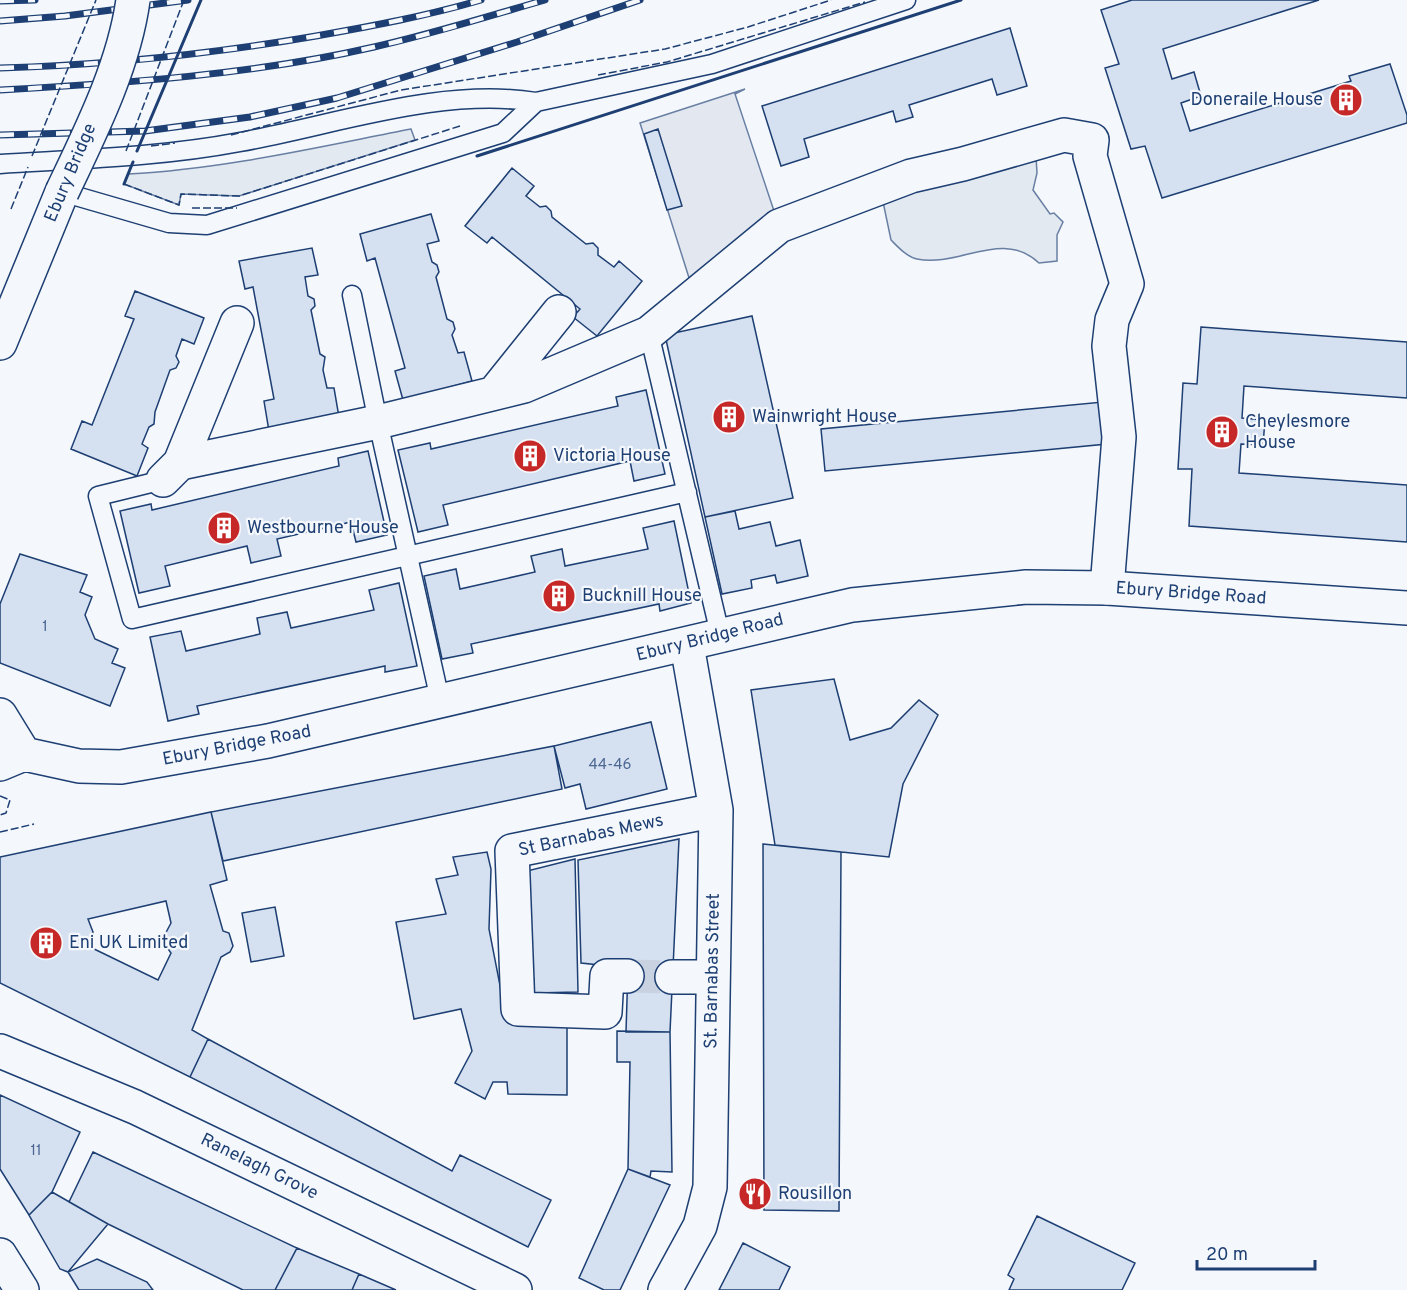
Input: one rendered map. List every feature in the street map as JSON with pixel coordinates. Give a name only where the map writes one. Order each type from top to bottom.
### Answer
[{"type":"street","name":"Ebury Bridge","points":[[0,343],[106,92],[130,23],[133,0]]},
{"type":"street","points":[[171,472],[524,386],[649,333],[779,226],[911,176],[963,164],[1064,135],[1092,140],[1090,156],[1127,284],[1112,320],[1109,346],[1119,437],[1107,588]]},
{"type":"street","points":[[494,393],[559,312]]},
{"type":"street","points":[[171,472],[237,323]]},
{"type":"street","name":"Ebury Bridge Road","points":[[0,715],[12,759],[79,766],[120,767],[268,741],[852,605],[1026,587],[1107,588],[1407,608]]},
{"type":"street","name":"St. Barnabas Street","points":[[665,1290],[700,1226],[710,1187],[716,810],[687,645]]},
{"type":"street","name":"St Barnabas Mews","points":[[627,976],[607,976],[605,1012],[518,1009],[512,851],[716,810]]},
{"type":"street","points":[[672,977],[713,977]]},
{"type":"street","name":"Ranelagh Grove","points":[[0,1051],[135,1107],[515,1290]]},
{"type":"street","points":[[0,1256],[22,1290]]},
{"type":"lane","points":[[0,164],[160,154],[239,142],[464,98],[508,98],[536,102],[712,64],[906,0]]},
{"type":"lane","points":[[62,192],[169,223],[207,225],[503,133],[536,102]]},
{"type":"lane","points":[[352,295],[440,700]]},
{"type":"lane","points":[[649,333],[720,634]]},
{"type":"lane","points":[[171,472],[98,496],[132,619],[687,492]]},
{"type":"shaded area","points":[[745,89],[735,94],[779,226],[691,284],[640,123]]},
{"type":"shaded area","points":[[411,129],[415,140],[239,196],[181,194],[179,205],[124,184],[128,174],[235,162]]},
{"type":"shaded area","points":[[1036,157],[1037,173],[1033,190],[1050,214],[1054,213],[1063,222],[1057,235],[1057,261],[1039,263],[1025,253],[1010,249],[980,251],[933,260],[917,259],[906,254],[891,240],[882,197]]},
{"type":"building","name":"Doneraile House","points":[[1132,0],[1319,0],[1163,49],[1172,79],[1194,72],[1201,96],[1181,103],[1190,131],[1351,81],[1349,76],[1390,64],[1407,115],[1407,123],[1162,198],[1145,146],[1131,149],[1105,68],[1119,64],[1101,10]]},
{"type":"building","points":[[1010,28],[1027,86],[997,95],[992,79],[909,105],[913,117],[896,122],[893,111],[804,139],[809,157],[781,166],[762,106]]},
{"type":"building","points":[[658,129],[682,206],[667,210],[644,134]]},
{"type":"building","points":[[512,168],[534,186],[526,196],[540,207],[546,206],[551,211],[552,217],[586,244],[593,243],[598,248],[598,255],[614,267],[619,261],[642,281],[597,336],[573,317],[580,309],[492,237],[487,243],[465,226]]},
{"type":"building","points":[[431,214],[439,241],[427,244],[432,262],[437,265],[439,272],[436,277],[447,319],[453,322],[455,329],[452,335],[458,353],[464,352],[472,381],[403,400],[395,371],[405,368],[375,258],[367,261],[360,234]]},
{"type":"building","points":[[312,248],[318,275],[305,277],[308,296],[314,299],[315,306],[311,310],[320,354],[325,357],[323,370],[327,388],[334,388],[339,417],[269,431],[264,401],[274,399],[253,287],[245,289],[239,261]]},
{"type":"building","points":[[135,291],[204,318],[194,344],[182,339],[176,356],[179,362],[176,368],[170,370],[155,412],[154,424],[149,427],[142,444],[148,448],[137,476],[71,449],[82,421],[92,425],[134,319],[125,316]]},
{"type":"building","name":"Wainwright House","points":[[752,316],[793,498],[705,517],[665,335]]},
{"type":"building","name":"Cheylesmore House","points":[[1201,327],[1407,342],[1407,398],[1244,386],[1242,418],[1265,420],[1263,445],[1241,444],[1239,473],[1407,485],[1407,542],[1189,526],[1192,469],[1178,469],[1183,383],[1197,384]]},
{"type":"building","name":"Victoria House","points":[[646,390],[665,474],[634,481],[630,461],[443,505],[448,525],[418,532],[398,450],[430,443],[431,449],[618,406],[616,397]]},
{"type":"building","points":[[1103,402],[1107,444],[825,471],[821,429]]},
{"type":"building","name":"Westbourne House","points":[[368,451],[387,535],[356,542],[351,522],[277,539],[281,556],[251,563],[247,546],[165,566],[170,586],[139,593],[120,511],[151,504],[152,510],[339,466],[338,458]]},
{"type":"building","points":[[735,511],[739,529],[770,522],[776,546],[800,540],[808,576],[777,583],[775,575],[751,580],[752,588],[722,594],[705,517]]},
{"type":"building","name":"Bucknill House","points":[[674,521],[691,603],[660,611],[659,604],[471,644],[473,653],[442,659],[424,576],[456,569],[460,589],[535,572],[531,556],[562,549],[565,566],[648,549],[643,528]]},
{"type":"building","points":[[20,554],[87,575],[80,592],[92,597],[85,615],[95,639],[118,649],[112,663],[125,668],[110,706],[0,663],[0,604]]},
{"type":"building","points":[[399,583],[417,666],[385,672],[385,666],[197,706],[199,714],[168,721],[150,637],[181,631],[186,651],[260,634],[257,618],[287,612],[291,628],[374,610],[369,590]]},
{"type":"building","points":[[834,679],[850,740],[891,728],[919,700],[938,715],[903,784],[889,857],[775,845],[751,690]]},
{"type":"building","points":[[651,722],[667,789],[586,809],[580,784],[565,788],[554,746]]},
{"type":"building","points":[[554,746],[562,789],[223,861],[211,812]]},
{"type":"building","name":"Eni UK Limited","points":[[211,812],[227,880],[210,885],[223,931],[229,933],[233,946],[230,952],[221,957],[192,1030],[208,1039],[190,1077],[0,983],[0,857]],"holes":[[[166,901],[171,923],[162,940],[171,953],[158,980],[90,947],[93,932],[88,919]]]},
{"type":"building","points":[[679,839],[670,1032],[626,1032],[628,968],[581,963],[578,860]]},
{"type":"building","points":[[763,844],[841,852],[839,1211],[764,1210]]},
{"type":"building","points":[[487,852],[491,869],[489,929],[503,1001],[567,1022],[567,1095],[508,1094],[507,1082],[493,1082],[485,1099],[455,1083],[472,1051],[461,1009],[414,1019],[396,922],[446,914],[436,879],[458,875],[453,857]]},
{"type":"building","points":[[575,859],[578,992],[533,993],[534,979],[524,980],[527,871]]},
{"type":"building","points":[[275,907],[284,956],[251,962],[242,913]]},
{"type":"building","points":[[617,1031],[670,1032],[672,1172],[651,1171],[650,1177],[628,1169],[630,1062],[617,1062]]},
{"type":"building","points":[[208,1039],[452,1171],[460,1155],[551,1200],[528,1247],[190,1077]]},
{"type":"building","points":[[0,1095],[80,1132],[52,1192],[29,1215],[0,1169]]},
{"type":"building","points":[[93,1152],[297,1248],[275,1290],[243,1290],[108,1224],[69,1202]]},
{"type":"building","points":[[628,1169],[670,1185],[620,1290],[604,1290],[579,1278]]},
{"type":"building","points":[[52,1192],[108,1224],[68,1272],[60,1269],[29,1215]]},
{"type":"building","points":[[1037,1216],[1135,1263],[1122,1290],[1009,1290],[1014,1279],[1008,1275]]},
{"type":"building","points":[[743,1243],[790,1267],[779,1290],[719,1290]]},
{"type":"building","points":[[297,1248],[359,1274],[352,1290],[275,1290]]},
{"type":"building","points":[[97,1259],[147,1282],[153,1290],[79,1290],[68,1272]]},
{"type":"building","points":[[359,1274],[396,1290],[352,1290]]},
{"type":"tunnel","points":[[627,976],[672,977]]},
{"type":"railway","points":[[0,1],[35,0]]},
{"type":"railway","points":[[0,21],[65,16],[188,0]]},
{"type":"railway","points":[[0,68],[159,58],[237,48],[379,24],[481,0]]},
{"type":"railway","points":[[0,90],[141,81],[282,65],[396,42],[545,0]]},
{"type":"railway","points":[[0,135],[145,131],[250,117],[337,98],[517,42],[640,0]]},
{"type":"fence","points":[[32,156],[96,0]]},
{"type":"fence","points":[[126,151],[184,0]]},
{"type":"fence","points":[[231,135],[401,90],[665,49],[748,27],[831,0]]},
{"type":"fence","points":[[598,75],[667,62],[865,2]]},
{"type":"fence","points":[[124,184],[179,205],[181,194],[239,196],[460,126]]},
{"type":"fence","points":[[151,146],[175,143]]},
{"type":"fence","points":[[11,209],[28,167]]},
{"type":"fence","points":[[192,208],[237,208]]},
{"type":"fence","points":[[0,796],[10,800],[6,813],[0,815]]},
{"type":"fence","points":[[0,832],[34,824]]},
{"type":"wall","points":[[137,151],[201,0]]},
{"type":"wall","points":[[477,156],[961,0]]},
{"type":"wall","points":[[124,184],[133,162]]},
{"type":"place","name":"Doneraile House","points":[[1346,100]]},
{"type":"place","name":"Wainwright House","points":[[729,417]]},
{"type":"place","name":"Cheylesmore House","points":[[1222,432]]},
{"type":"place","name":"Victoria House","points":[[530,456]]},
{"type":"place","name":"Westbourne House","points":[[224,528]]},
{"type":"place","name":"Bucknill House","points":[[559,596]]},
{"type":"place","name":"Eni UK Limited","points":[[46,943]]},
{"type":"place","name":"Rousillon","points":[[755,1194]]}]
